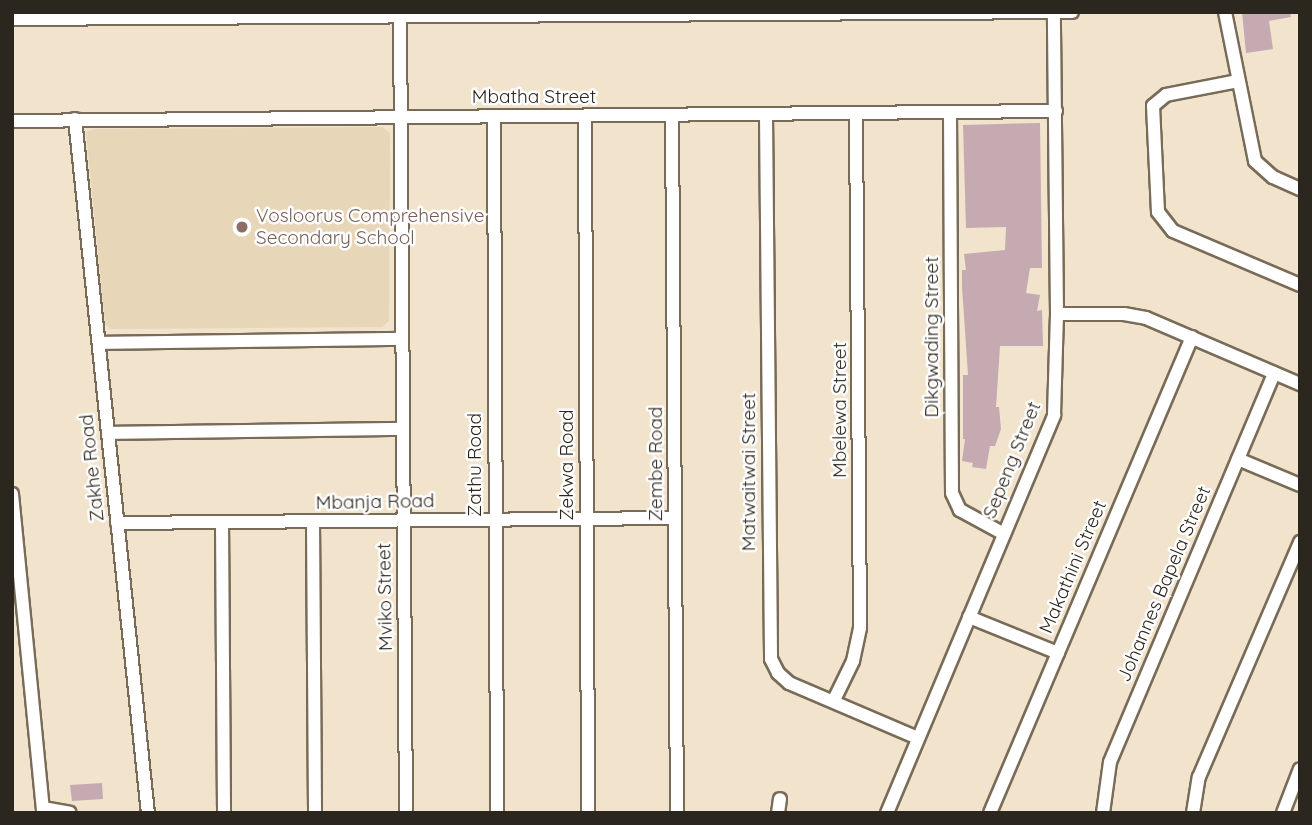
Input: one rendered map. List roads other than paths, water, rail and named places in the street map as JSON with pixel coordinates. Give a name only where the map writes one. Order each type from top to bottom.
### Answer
[{"type":"street","points":[[12,19],[273,15],[400,17],[575,13],[1072,12]]},
{"type":"street","points":[[1226,12],[1255,161],[1273,177],[1300,189]]},
{"type":"street","name":"Sepeng Street","points":[[887,813],[1054,415],[1057,314],[1056,111],[1048,13]]},
{"type":"street","name":"Mviko Street","points":[[400,17],[406,813]]},
{"type":"street","points":[[1238,80],[1166,95],[1156,102],[1152,113],[1158,212],[1173,231],[1300,285]]},
{"type":"street","name":"Mbatha Street","points":[[12,121],[1056,111]]},
{"type":"street","name":"Dikgwading Street","points":[[950,113],[952,493],[963,512],[1004,534]]},
{"type":"street","name":"Matwaitwai Street","points":[[766,115],[769,647],[774,667],[783,678],[918,738]]},
{"type":"street","name":"Mbelewa Street","points":[[834,700],[853,661],[860,628],[856,115]]},
{"type":"street","name":"Zekwa Road","points":[[585,116],[588,813]]},
{"type":"street","name":"Zembe Road","points":[[673,116],[677,813]]},
{"type":"street","name":"Zathu Road","points":[[494,117],[497,813]]},
{"type":"street","name":"Zakhe Road","points":[[75,120],[148,813]]},
{"type":"street","points":[[1057,314],[1132,315],[1192,337],[1300,384]]},
{"type":"street","name":"Makathini Street","points":[[990,813],[1192,337]]},
{"type":"street","points":[[99,343],[401,339]]},
{"type":"street","name":"Johannes Bapela Street","points":[[1103,813],[1110,762],[1274,373]]},
{"type":"street","points":[[108,433],[402,429]]},
{"type":"street","points":[[1238,459],[1300,485]]},
{"type":"street","points":[[13,500],[43,811],[70,813]]},
{"type":"street","name":"Mbanja Road","points":[[117,523],[676,517]]},
{"type":"street","points":[[222,522],[224,813]]},
{"type":"street","points":[[313,522],[315,813]]},
{"type":"street","points":[[1193,813],[1199,777],[1300,542]]},
{"type":"street","points":[[969,617],[1058,653]]},
{"type":"street","points":[[1283,813],[1300,769]]},
{"type":"place","name":"Vosloorus Comprehensive Secondary School","points":[[242,227]]}]
